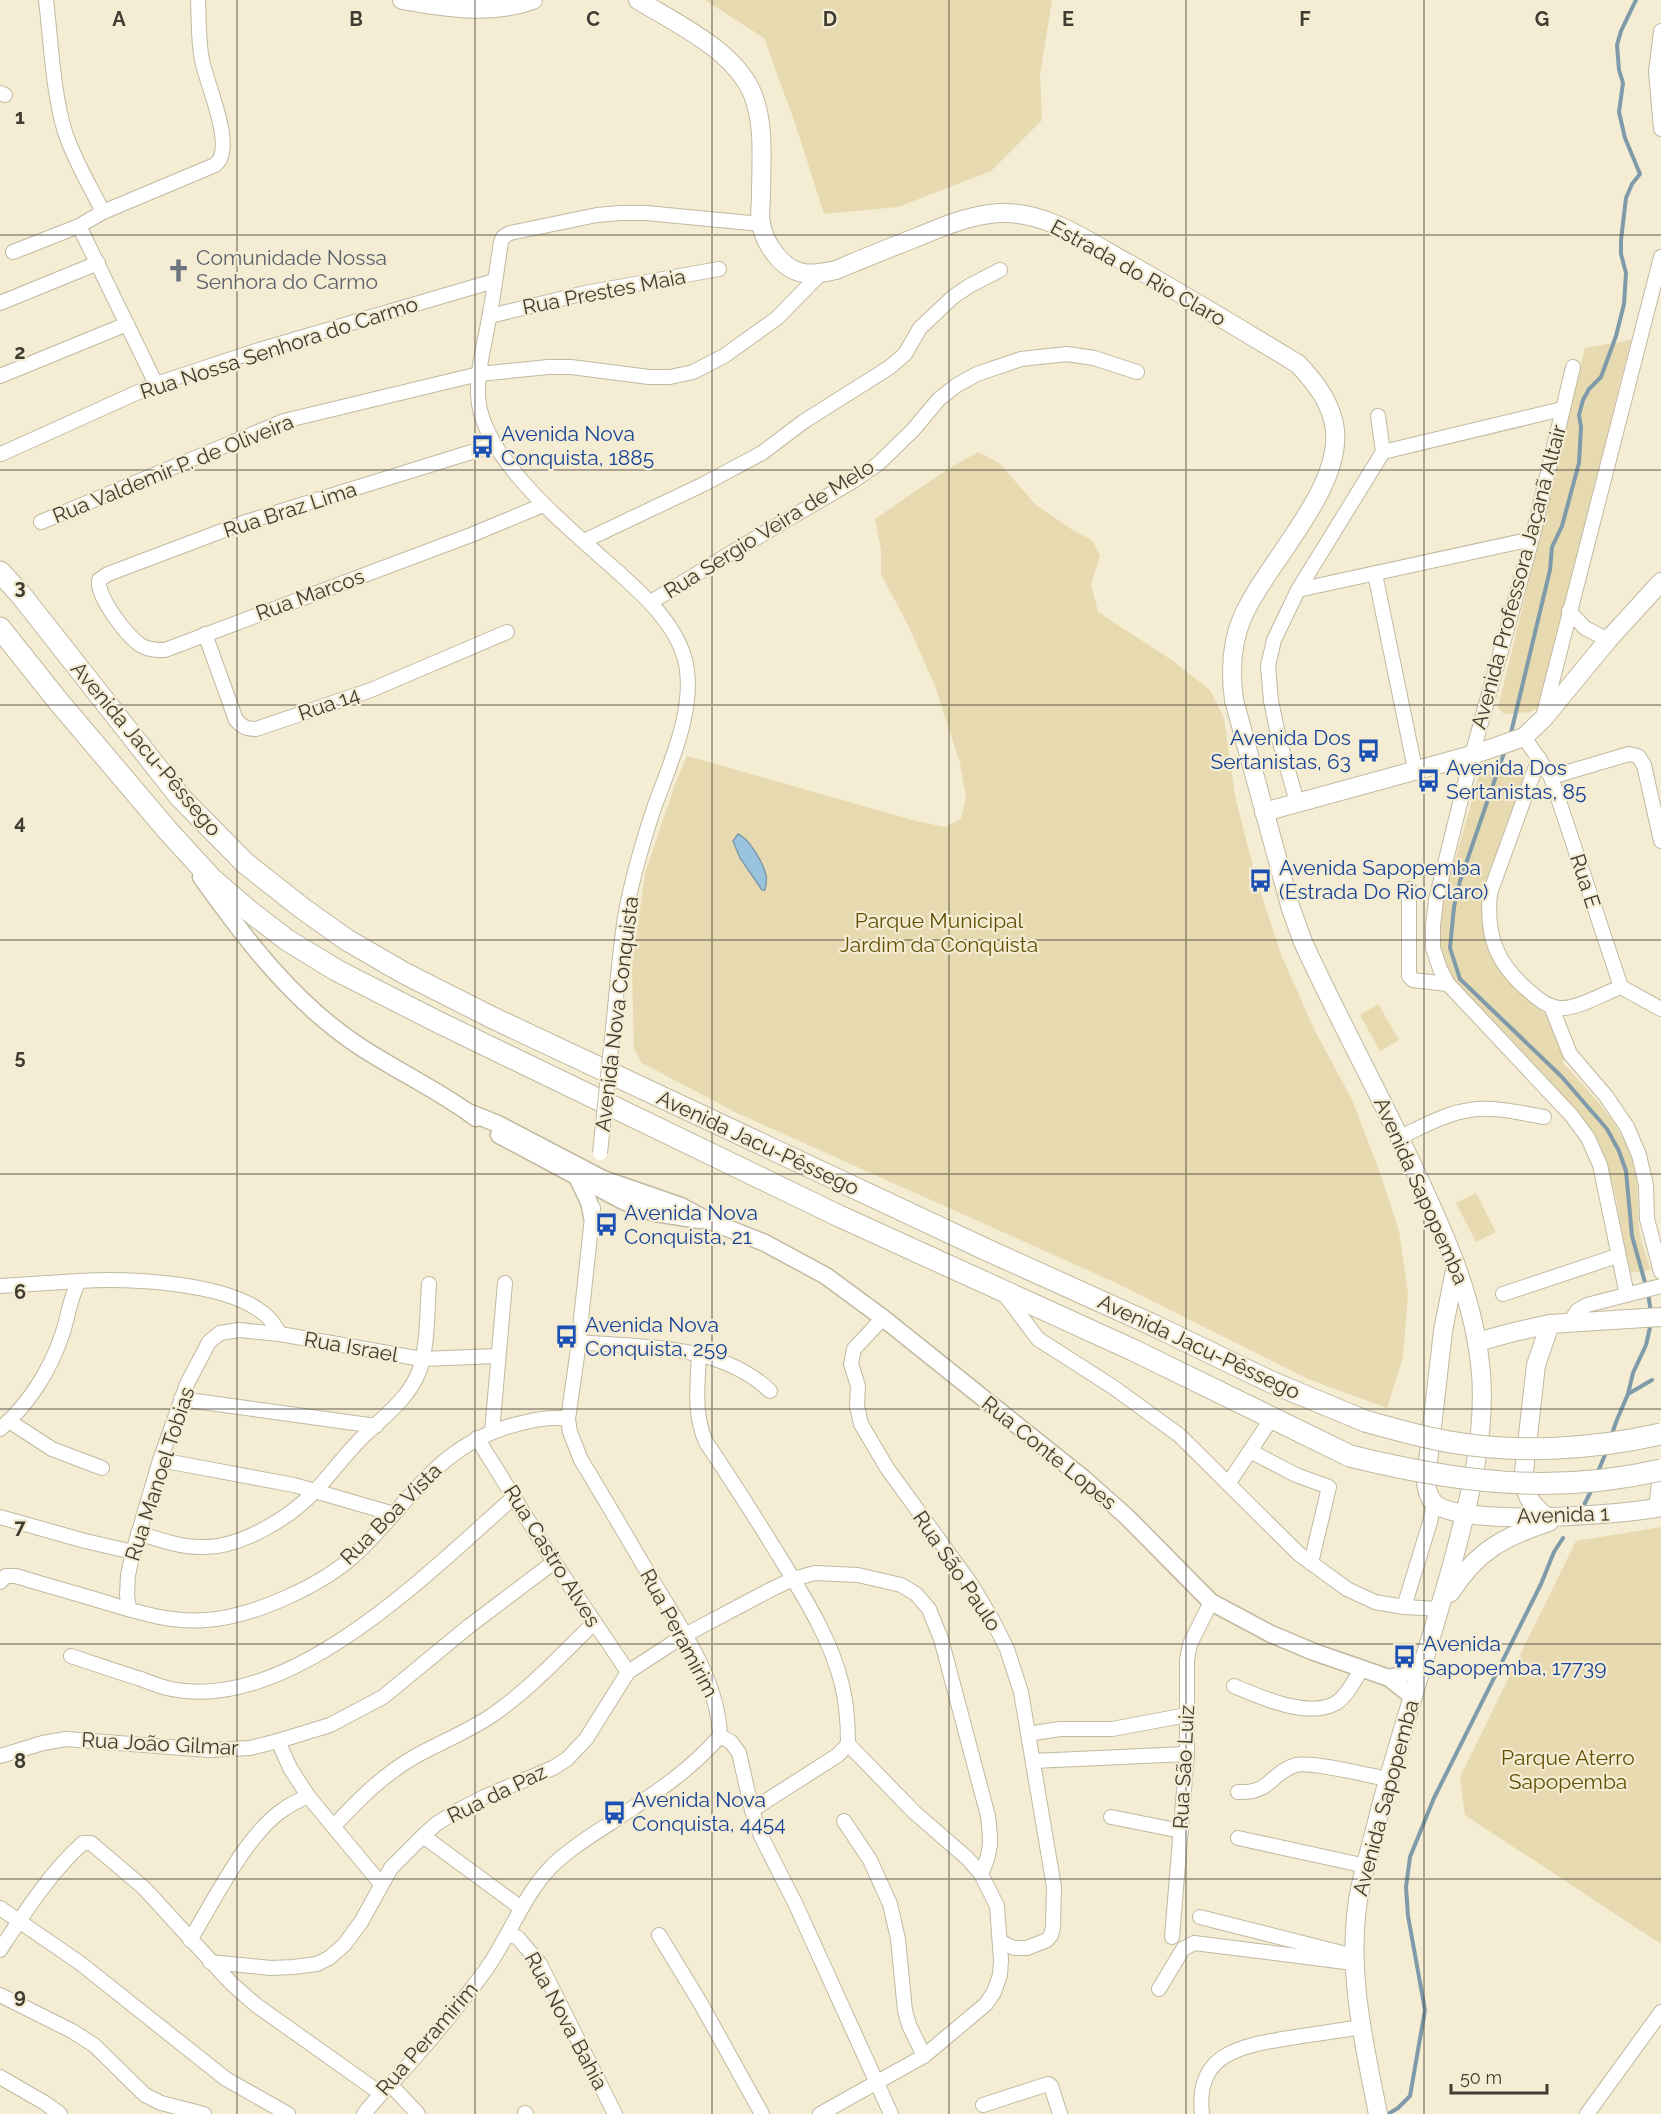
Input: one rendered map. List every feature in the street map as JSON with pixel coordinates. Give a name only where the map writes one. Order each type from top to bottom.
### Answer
[{"type":"highway","name":"Avenida Jacu-Pêssego","points":[[0,572],[21,594],[180,797],[244,863],[302,909],[347,940],[404,973],[493,1018],[987,1250],[1153,1324],[1271,1382],[1365,1420],[1419,1436],[1453,1443],[1492,1446],[1540,1448],[1589,1446],[1661,1434]]},
{"type":"highway","name":"Avenida Jacu-Pêssego","points":[[0,628],[58,701],[212,879],[287,940],[336,970],[440,1023],[839,1216],[1001,1289],[1350,1456],[1441,1475],[1526,1485],[1602,1481],[1661,1470]]},
{"type":"main road","points":[[402,0],[470,10],[511,7],[533,0]]},
{"type":"main road","name":"Estrada do Rio Claro","points":[[638,0],[724,54],[740,72],[753,95],[759,121],[761,224],[770,247],[789,267],[802,273],[836,270],[952,223],[976,216],[998,213],[1039,218],[1066,229],[1154,278],[1298,364],[1316,383],[1329,407],[1335,430],[1334,451],[1329,470],[1314,504],[1253,595],[1242,617],[1233,649],[1230,675],[1234,700],[1264,812]]},
{"type":"main road","points":[[1264,812],[1472,755],[1521,738],[1543,719],[1608,640],[1661,582]]},
{"type":"main road","name":"Avenida Sapopemba","points":[[1264,812],[1291,909],[1303,942],[1400,1137],[1456,1264],[1471,1309],[1482,1395],[1474,1470],[1466,1514],[1440,1610],[1389,1779],[1358,1900],[1353,1960],[1362,2027],[1378,2114]]},
{"type":"main road","points":[[1434,1503],[1426,1489],[1426,1479],[1443,1330],[1456,1264]]},
{"type":"main road","points":[[1477,1342],[1550,1324],[1661,1317]]},
{"type":"main road","points":[[1550,1324],[1536,1365],[1523,1480],[1527,1496],[1534,1507],[1555,1517]]},
{"type":"main road","points":[[1660,1507],[1661,1484]]},
{"type":"main road","name":"Avenida 1","points":[[1434,1503],[1441,1508],[1466,1514],[1555,1517],[1620,1513],[1660,1507]]},
{"type":"main road","points":[[1440,1610],[1464,1571],[1481,1554],[1555,1517]]},
{"type":"street","points":[[46,0],[65,130],[72,152],[103,212]]},
{"type":"street","points":[[13,252],[79,226],[103,212],[215,165],[223,157],[220,122],[202,63],[198,0]]},
{"type":"street","points":[[1661,31],[1656,72],[1661,129]]},
{"type":"street","name":"Avenida Nova Conquista","points":[[600,1154],[627,906],[639,856],[674,758],[684,718],[687,680],[684,658],[677,638],[651,602],[543,505],[494,445],[477,396],[494,281],[501,242],[503,237],[510,233],[597,215],[620,213],[646,213],[761,224]]},
{"type":"street","points":[[79,226],[156,384]]},
{"type":"street","points":[[1543,719],[1661,257]]},
{"type":"street","points":[[0,303],[98,263]]},
{"type":"street","name":"Rua Prestes Maia","points":[[490,316],[585,293],[719,269]]},
{"type":"street","points":[[584,541],[704,484],[762,453],[803,422],[890,367],[905,354],[920,328],[946,303],[969,286],[1000,270]]},
{"type":"street","name":"Rua Valdemir P. de Oliveira","points":[[41,522],[284,421],[479,374],[548,367],[571,367],[670,377],[693,372],[724,356],[777,318],[821,273]]},
{"type":"street","name":"Rua Nossa Senhora do Carmo","points":[[1,454],[156,384],[260,350],[494,281]]},
{"type":"street","points":[[0,376],[128,324]]},
{"type":"street","name":"Rua Sergio Veira de Melo","points":[[651,602],[878,464],[913,430],[939,399],[957,385],[977,374],[1021,359],[1067,354],[1094,358],[1137,372]]},
{"type":"street","name":"Avenida Professora Jaçanã Altair","points":[[1572,367],[1532,540],[1472,755],[1436,900],[1433,948],[1448,984],[1572,1116],[1588,1138],[1600,1165],[1617,1256],[1632,1294]]},
{"type":"street","points":[[1383,452],[1562,409]]},
{"type":"street","points":[[1297,802],[1279,740],[1271,701],[1268,666],[1274,640],[1298,590],[1383,452],[1378,416]]},
{"type":"street","name":"Rua Braz Lima","points":[[99,591],[99,580],[102,577],[243,523],[494,445]]},
{"type":"street","name":"Rua Marcos","points":[[99,591],[126,630],[142,646],[152,650],[165,650],[471,535],[543,505]]},
{"type":"street","points":[[1298,590],[1532,540]]},
{"type":"street","points":[[1374,574],[1415,769]]},
{"type":"street","points":[[1569,611],[1585,628],[1608,640]]},
{"type":"street","name":"Rua 14","points":[[205,634],[236,720],[241,726],[256,729],[371,690],[507,632]]},
{"type":"street","name":"Rua E","points":[[1521,738],[1539,758],[1551,777],[1621,987]]},
{"type":"street","points":[[1551,777],[1634,754],[1641,759],[1661,842]]},
{"type":"street","points":[[1539,758],[1490,893],[1488,912],[1497,954],[1512,976],[1540,1000],[1551,1006],[1571,1007],[1621,987],[1660,1006]]},
{"type":"street","points":[[169,832],[266,962],[324,1020],[358,1046],[468,1112],[511,1143],[577,1178],[601,1181]]},
{"type":"street","points":[[1409,889],[1409,976],[1413,980],[1448,984]]},
{"type":"street","points":[[1551,1006],[1570,1054],[1606,1096],[1622,1119],[1639,1155],[1646,1185],[1647,1219],[1661,1272]]},
{"type":"street","points":[[1400,1137],[1453,1114],[1468,1110],[1498,1110],[1544,1117]]},
{"type":"street","points":[[468,1112],[518,1133],[601,1181]]},
{"type":"street","points":[[568,1419],[592,1219],[601,1181],[600,1154]]},
{"type":"street","points":[[577,1178],[589,1202],[592,1219]]},
{"type":"street","name":"Rua Conte Lopes","points":[[601,1181],[623,1201],[667,1216],[707,1221]]},
{"type":"street","name":"Rua Conte Lopes","points":[[601,1181],[681,1206],[707,1221],[765,1243],[826,1276],[882,1318],[1100,1494],[1127,1517],[1211,1602],[1271,1634],[1361,1670],[1389,1678],[1413,1697]]},
{"type":"street","points":[[592,1219],[603,1210],[623,1201]]},
{"type":"street","points":[[1503,1294],[1617,1256]]},
{"type":"street","points":[[79,1281],[61,1338],[44,1376],[26,1403],[5,1425],[52,1449],[102,1468]]},
{"type":"street","points":[[0,1286],[79,1281],[131,1281],[209,1290],[244,1301],[260,1310],[271,1320],[280,1334]]},
{"type":"street","points":[[492,1432],[505,1283]]},
{"type":"street","points":[[138,1533],[176,1545],[201,1548],[221,1546],[251,1535],[279,1520],[316,1490],[357,1443],[411,1388],[422,1359],[429,1284]]},
{"type":"street","points":[[1570,1322],[1577,1311],[1587,1305],[1658,1287]]},
{"type":"street","points":[[1001,1289],[1038,1339],[1113,1387],[1179,1435],[1299,1554],[1311,1563],[1347,1589],[1375,1602],[1440,1610]]},
{"type":"street","name":"Rua São Paulo","points":[[882,1318],[854,1349],[852,1355],[851,1364],[858,1386],[859,1416],[887,1468],[971,1584],[992,1619],[1007,1649],[1021,1692],[1054,1887],[1053,1927],[1052,1935],[1047,1940],[1027,1948],[1014,1948],[1001,1942]]},
{"type":"street","name":"Rua Israel","points":[[208,1342],[220,1333],[229,1331],[280,1334],[422,1359],[498,1356]]},
{"type":"street","name":"Rua Manoel Tobias","points":[[129,1609],[127,1586],[138,1533],[160,1460],[182,1399],[208,1342]]},
{"type":"street","points":[[579,1342],[699,1353],[740,1370],[762,1383],[770,1391]]},
{"type":"street","points":[[699,1353],[697,1413],[701,1432],[750,1507],[813,1613],[836,1664],[847,1712],[848,1744],[914,1812],[967,1858],[981,1874],[997,1906],[1001,1942],[1000,1975],[994,1992],[986,2004],[924,2056],[820,2114]]},
{"type":"street","points":[[182,1399],[376,1426]]},
{"type":"street","points":[[1228,1484],[1272,1418]]},
{"type":"street","name":"Rua Boa Vista","points":[[3,1579],[16,1576],[154,1617],[180,1621],[235,1616],[261,1608],[308,1587],[332,1573],[357,1554],[430,1472],[453,1453],[477,1438],[534,1419],[568,1419]]},
{"type":"street","name":"Rua Peramirim","points":[[364,2114],[409,2065],[470,1991],[509,1934],[521,1908],[551,1867],[572,1849],[685,1772],[720,1736],[716,1704],[708,1682],[685,1635],[581,1460],[570,1432],[568,1419]]},
{"type":"street","name":"Rua Castro Alves","points":[[477,1438],[554,1562],[628,1672]]},
{"type":"street","points":[[1250,1451],[1296,1475],[1329,1487],[1311,1563]]},
{"type":"street","points":[[160,1460],[316,1490],[394,1515]]},
{"type":"street","points":[[71,1656],[172,1690],[204,1692],[229,1689],[271,1677],[305,1662],[348,1636],[396,1600],[514,1497]]},
{"type":"street","points":[[1404,1607],[1434,1503]]},
{"type":"street","points":[[0,1517],[133,1552]]},
{"type":"street","name":"Rua João Gilmar","points":[[0,1756],[66,1739],[209,1750],[250,1748],[330,1725],[383,1697],[477,1620],[554,1562]]},
{"type":"street","name":"Rua da Paz","points":[[210,1962],[271,1968],[317,1964],[329,1958],[344,1945],[361,1922],[391,1868],[436,1824],[484,1797],[553,1768],[567,1759],[586,1739],[628,1672],[685,1635],[793,1579],[815,1573],[858,1575],[901,1585],[916,1594],[929,1609],[941,1639],[988,1816],[991,1842],[989,1857],[981,1874]]},
{"type":"street","name":"Rua São Luiz","points":[[1172,1937],[1188,1754],[1187,1660],[1190,1644],[1211,1602]]},
{"type":"street","points":[[334,1826],[361,1797],[385,1777],[412,1758],[490,1717],[514,1699],[594,1623]]},
{"type":"street","points":[[1234,1686],[1285,1706],[1325,1707],[1336,1703],[1344,1696],[1361,1670]]},
{"type":"street","name":"Rua Conte Lopes","points":[[1389,1678],[1421,1670]]},
{"type":"street","points":[[1028,1734],[1060,1729],[1112,1729],[1188,1715]]},
{"type":"street","points":[[720,1736],[731,1742],[739,1754],[752,1810],[761,1836],[796,1905],[891,2114]]},
{"type":"street","points":[[278,1741],[290,1768],[308,1796],[381,1884]]},
{"type":"street","points":[[752,1810],[838,1755],[848,1744]]},
{"type":"street","points":[[1033,1761],[1188,1754]]},
{"type":"street","points":[[1238,1792],[1256,1792],[1284,1770],[1303,1764],[1389,1779]]},
{"type":"street","points":[[190,1940],[252,1841],[283,1810],[308,1796]]},
{"type":"street","points":[[1112,1817],[1181,1831]]},
{"type":"street","points":[[844,1821],[870,1860],[890,1904],[898,1939],[905,2011],[924,2056]]},
{"type":"street","points":[[423,1836],[521,1908]]},
{"type":"street","points":[[1238,1838],[1366,1866]]},
{"type":"street","points":[[0,1950],[47,1883],[83,1843],[96,1846],[144,1888],[210,1962],[256,2005],[380,2094]]},
{"type":"street","points":[[0,1908],[80,1963],[121,1998],[226,2079],[288,2114]]},
{"type":"street","points":[[1200,1917],[1353,1960]]},
{"type":"street","name":"Rua Nova Bahia","points":[[509,1934],[518,1938],[540,1964],[615,2114]]},
{"type":"street","points":[[659,1935],[701,2004],[762,2114]]},
{"type":"street","points":[[1159,1989],[1183,1949],[1194,1943],[1353,1960]]},
{"type":"street","points":[[0,1995],[72,2031],[94,2045],[145,2096],[160,2103],[204,2114]]},
{"type":"street","points":[[1595,2111],[1661,2012]]},
{"type":"street","points":[[1202,2114],[1202,2087],[1207,2075],[1218,2061],[1230,2052],[1252,2044],[1362,2027]]},
{"type":"street","points":[[0,2077],[60,2114]]},
{"type":"street","points":[[390,2084],[418,2114]]},
{"type":"street","points":[[983,2105],[1048,2084],[1051,2086],[1060,2114]]},
{"type":"green space","points":[[705,0],[1052,0],[1040,75],[1042,120],[991,171],[898,207],[824,214],[795,123],[764,38]]},
{"type":"green space","points":[[1631,340],[1539,707],[1530,712],[1504,714],[1498,708],[1585,348]]},
{"type":"green space","name":"Parque Municipal Jardim da Conquista","points":[[978,452],[999,463],[1036,505],[1074,531],[1092,540],[1100,556],[1091,584],[1098,612],[1173,661],[1210,690],[1224,718],[1235,796],[1255,875],[1282,957],[1314,1029],[1352,1100],[1399,1231],[1408,1293],[1403,1357],[1387,1408],[1308,1379],[1114,1282],[737,1113],[642,1063],[634,1049],[632,969],[645,873],[687,756],[916,821],[945,827],[961,819],[966,798],[960,763],[935,686],[908,625],[881,574],[881,549],[875,519],[948,469]],"holes":[[[733,841],[752,846],[763,865],[762,890],[740,858]]]},
{"type":"green space","points":[[1518,769],[1528,778],[1483,897],[1494,958],[1516,990],[1548,1016],[1563,1053],[1563,1063],[1606,1112],[1624,1139],[1635,1170],[1640,1234],[1651,1270],[1629,1273],[1613,1187],[1607,1166],[1589,1128],[1575,1110],[1457,987],[1442,957],[1438,933],[1441,909],[1479,776],[1484,772]]},
{"type":"green space","points":[[1378,1004],[1399,1040],[1380,1051],[1360,1015]]},
{"type":"green space","points":[[1476,1193],[1496,1232],[1476,1242],[1456,1203]]},
{"type":"green space","name":"Parque Aterro Sapopemba","points":[[1661,1527],[1661,1944],[1465,1815],[1460,1777],[1576,1541]]},
{"type":"water","points":[[738,834],[751,846],[762,864],[766,877],[765,890],[762,890],[740,858],[733,841]]},
{"type":"waterway","points":[[1510,737],[1550,570],[1552,547],[1562,526],[1579,463],[1581,427],[1579,415],[1589,389],[1601,377],[1616,336],[1624,304],[1626,273],[1621,254],[1621,240],[1626,198],[1632,184],[1640,174],[1625,138],[1619,112],[1623,83],[1619,70],[1617,45],[1636,0]]},
{"type":"waterway","points":[[1505,750],[1460,881],[1454,907],[1450,948],[1460,979],[1561,1076],[1607,1129],[1619,1151],[1626,1171],[1632,1236],[1646,1286]]},
{"type":"waterway","points":[[1648,1293],[1651,1313]]},
{"type":"waterway","points":[[1612,1434],[1628,1394],[1633,1373],[1646,1345],[1651,1323]]},
{"type":"waterway","points":[[1628,1394],[1652,1380]]},
{"type":"waterway","points":[[1597,1474],[1607,1450]]},
{"type":"waterway","points":[[1584,1505],[1592,1489]]},
{"type":"waterway","points":[[1388,2114],[1410,2096],[1425,2010],[1408,1916],[1406,1887],[1410,1857],[1434,1798],[1541,1584],[1554,1552],[1563,1538]]},
{"type":"place","name":"Comunidade Nossa Senhora do Carmo","points":[[178,270]]},
{"type":"place","name":"Avenida Nova Conquista, 1885","points":[[483,446]]},
{"type":"place","name":"Avenida Dos Sertanistas, 63","points":[[1369,750]]},
{"type":"place","name":"Avenida Dos Sertanistas, 85","points":[[1428,780]]},
{"type":"place","name":"Avenida Sapopemba (Estrada Do Rio Claro)","points":[[1261,880]]},
{"type":"place","name":"Avenida Nova Conquista, 21","points":[[606,1225]]},
{"type":"place","name":"Avenida Nova Conquista, 259","points":[[567,1337]]},
{"type":"place","name":"Avenida Sapopemba, 17739","points":[[1405,1656]]},
{"type":"place","name":"Avenida Nova Conquista, 4454","points":[[614,1812]]}]
